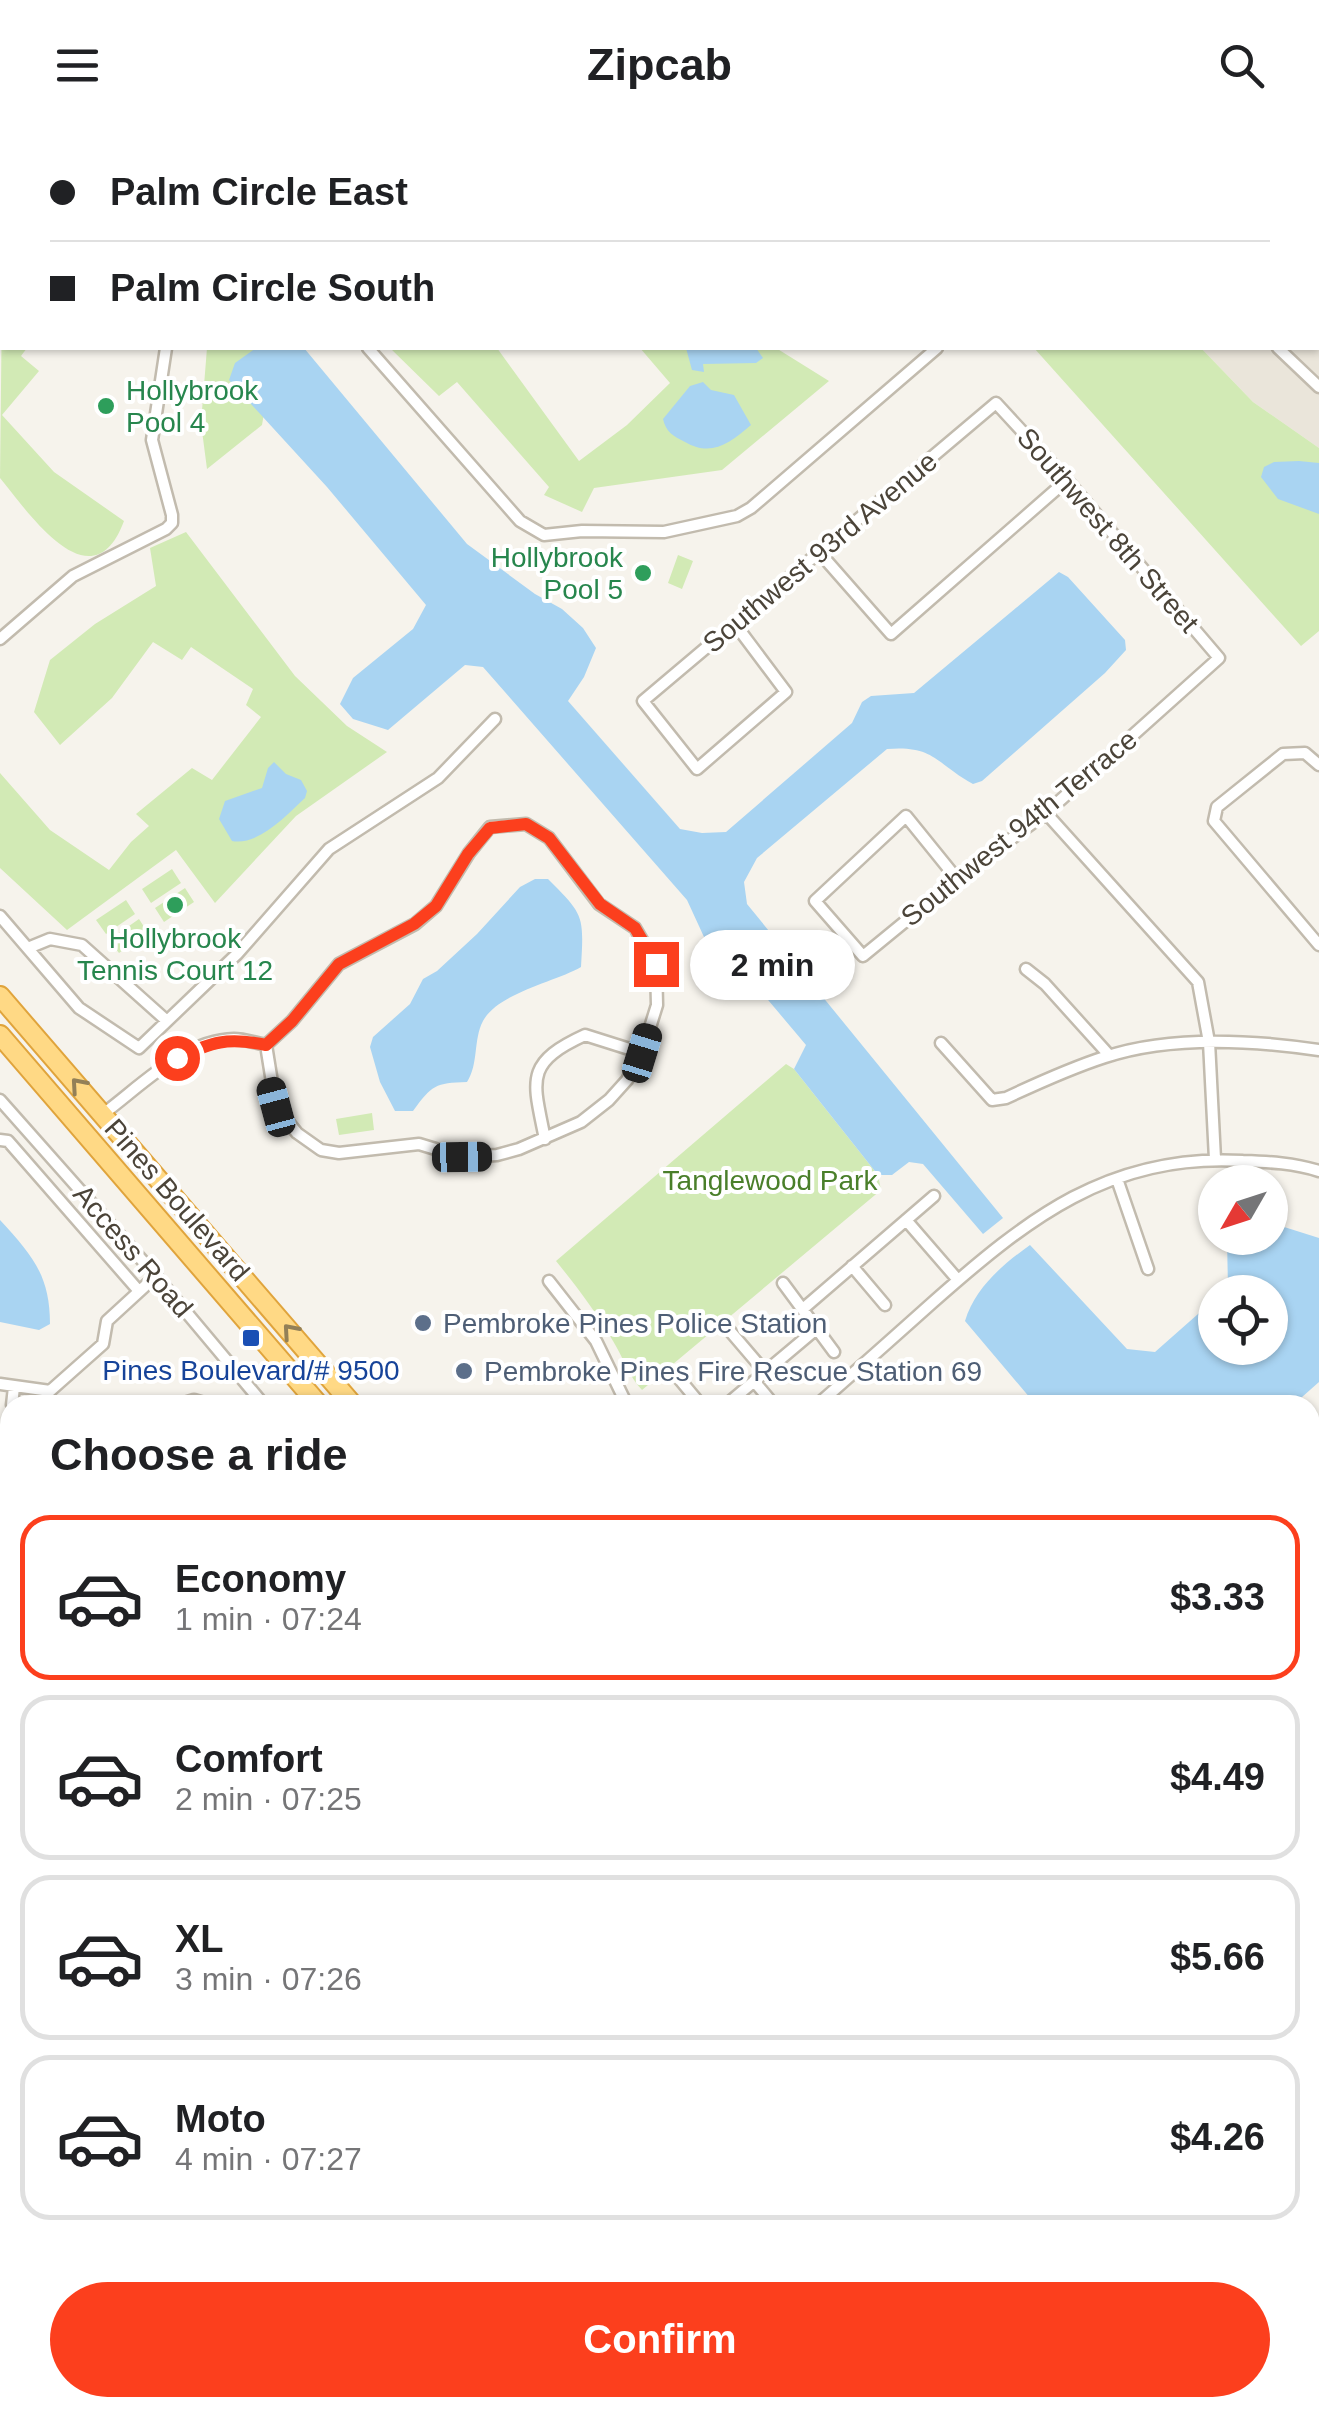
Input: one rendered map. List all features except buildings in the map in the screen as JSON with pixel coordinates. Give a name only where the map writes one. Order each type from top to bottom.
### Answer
[{"type":"highway","name":"Pines Boulevard","points":[[0,996],[344,1395]]},
{"type":"highway","name":"Pines Boulevard","points":[[0,1036],[311,1395]]},
{"type":"highway","points":[[43,1084],[87,1118],[103,1114]]},
{"type":"street","points":[[0,640],[73,576],[172,523],[152,440],[166,350]]},
{"type":"street","points":[[370,350],[520,521],[544,535],[582,531],[664,532],[737,516],[936,350]]},
{"type":"street","points":[[1280,350],[1319,387]]},
{"type":"street","name":"Southwest 8th Street","points":[[996,402],[1219,658]]},
{"type":"street","name":"Southwest 93rd Avenue","points":[[735,624],[786,692],[699,767],[643,701],[996,402]]},
{"type":"street","points":[[820,552],[891,634],[1067,480]]},
{"type":"street","name":"Southwest 94th Terrace","points":[[957,879],[906,816],[815,901],[862,956],[1046,813],[1219,658]]},
{"type":"street","points":[[0,916],[79,1008],[139,1048],[238,954],[329,849],[438,778],[495,718]]},
{"type":"street","points":[[1319,765],[1305,753],[1283,754],[1217,807],[1214,821],[1319,946]]},
{"type":"street","points":[[1046,813],[1198,982],[1209,1042],[1216,1159]]},
{"type":"street","points":[[526,824],[549,838],[600,904],[635,928],[656,964],[658,1004],[642,1053],[626,1080],[581,1122],[520,1150],[462,1157],[419,1144],[339,1154],[322,1150],[298,1133],[276,1107],[266,1045],[292,1021],[339,964],[414,924],[436,906],[468,854],[490,828],[526,824]]},
{"type":"street","points":[[28,948],[50,939],[82,945],[168,1021]]},
{"type":"street","points":[[1026,969],[1045,984],[1109,1055]]},
{"type":"street","points":[[546,1139],[535,1090],[540,1066],[553,1050],[585,1036],[642,1053]]},
{"type":"street","points":[[103,1114],[177,1058],[209,1044],[235,1039],[266,1045]]},
{"type":"street","points":[[941,1042],[992,1100],[1006,1098],[1109,1055],[1209,1042],[1319,1050]]},
{"type":"street","name":"Access Road","points":[[0,1100],[256,1395]]},
{"type":"street","points":[[0,1140],[8,1141],[138,1290]]},
{"type":"street","points":[[829,1395],[958,1280],[1052,1207],[1116,1179],[1165,1164],[1216,1159],[1296,1164],[1319,1171]]},
{"type":"street","points":[[1116,1179],[1148,1269]]},
{"type":"street","points":[[804,1308],[934,1196]]},
{"type":"street","points":[[906,1220],[958,1280]]},
{"type":"street","points":[[852,1266],[885,1305]]},
{"type":"street","points":[[0,1384],[50,1391],[103,1344],[106,1320],[156,1276]]},
{"type":"street","points":[[549,1282],[596,1341],[622,1395]]},
{"type":"street","points":[[783,1284],[834,1352]]},
{"type":"street","points":[[724,1324],[764,1372]]},
{"type":"street","points":[[738,1395],[815,1330]]},
{"type":"street","points":[[676,1376],[692,1395]]},
{"type":"street","points":[[754,1381],[766,1395]]},
{"type":"street","points":[[13,1395],[14,1387]]},
{"type":"shaded area","points":[[1203,350],[1319,350],[1319,448],[1253,402]]},
{"type":"green space","points":[[1,350],[26,350],[21,356],[39,371],[2,415],[54,472],[124,521],[111,545],[95,555],[78,554],[43,529],[0,478]]},
{"type":"green space","points":[[207,350],[275,350],[262,425],[207,469],[201,423]]},
{"type":"green space","points":[[392,350],[498,350],[579,461],[627,425],[670,383],[642,350],[779,350],[829,381],[722,470],[594,488],[582,512],[544,495],[549,487],[457,382],[439,396]]},
{"type":"green space","points":[[1036,350],[1203,350],[1253,402],[1319,448],[1319,631],[1301,646]]},
{"type":"green space","points":[[186,532],[295,676],[347,726],[387,752],[296,816],[215,903],[176,850],[67,930],[0,868],[0,773],[50,830],[109,870],[149,826],[136,814],[192,768],[212,780],[261,717],[246,705],[253,689],[191,647],[182,660],[153,642],[112,698],[60,745],[34,712],[50,660],[95,624],[156,586],[150,548]]},
{"type":"green space","points":[[678,555],[693,561],[682,589],[668,583]]},
{"type":"green space","points":[[172,869],[181,883],[151,903],[142,889]]},
{"type":"green space","name":"Hollybrook Tennis Court 12","points":[[185,888],[194,902],[164,922],[155,908]]},
{"type":"green space","points":[[126,900],[135,914],[106,934],[96,920]]},
{"type":"green space","points":[[139,919],[148,933],[119,953],[109,940]]},
{"type":"green space","name":"Tanglewood Park","points":[[786,1064],[878,1175],[881,1190],[642,1390],[600,1320],[556,1261]]},
{"type":"green space","points":[[372,1113],[374,1130],[339,1135],[336,1119]]},
{"type":"water","points":[[253,350],[306,350],[467,544],[562,609],[583,628],[596,648],[568,701],[680,829],[726,832],[852,723],[862,702],[871,696],[914,693],[1059,572],[1125,640],[1126,650],[1105,673],[982,781],[973,784],[926,753],[887,749],[757,858],[744,882],[747,904],[1003,1218],[983,1234],[923,1164],[909,1162],[892,1175],[878,1175],[794,1069],[806,1045],[747,975],[710,950],[687,900],[483,667],[465,665],[388,730],[353,719],[340,704],[353,678],[413,629],[426,605],[327,487],[229,380],[235,363]]},
{"type":"water","points":[[687,350],[757,350],[763,358],[756,363],[703,364],[704,372],[692,370]]},
{"type":"water","points":[[703,382],[711,390],[734,395],[751,425],[727,443],[712,448],[694,446],[677,438],[663,419],[690,386]]},
{"type":"water","points":[[1274,462],[1319,463],[1319,514],[1278,499],[1261,477],[1264,467]]},
{"type":"water","points":[[274,762],[286,774],[301,780],[307,791],[305,798],[262,834],[232,841],[219,819],[225,801],[262,788]]},
{"type":"water","points":[[535,879],[548,879],[575,909],[581,926],[581,967],[514,996],[490,1011],[480,1028],[467,1082],[441,1085],[430,1091],[413,1111],[395,1111],[380,1082],[370,1047],[373,1037],[410,1004],[423,979],[477,934],[520,887]]},
{"type":"water","points":[[0,1220],[30,1255],[43,1279],[50,1324],[39,1330],[0,1322]]},
{"type":"water","points":[[1288,1228],[1319,1238],[1319,1382],[1304,1395],[1028,1395],[965,1321],[975,1298],[991,1278],[1030,1245],[1127,1349],[1155,1352],[1198,1314],[1198,1365],[1288,1365],[1288,1275],[1228,1275],[1227,1255],[1288,1255]]},
{"type":"place","name":"Hollybrook Pool 4","points":[[106,406]]},
{"type":"place","name":"Hollybrook Pool 5","points":[[643,573]]},
{"type":"place","name":"Hollybrook Tennis Court 12","points":[[175,905]]},
{"type":"place","name":"Pembroke Pines Police Station","points":[[423,1323]]},
{"type":"place","name":"Pines Boulevard/# 9500","points":[[251,1338]]},
{"type":"place","name":"Pembroke Pines Fire Rescue Station 69","points":[[464,1371]]},
{"type":"route","points":[[177,1058],[209,1044],[235,1039],[266,1045],[292,1021],[339,964],[414,924],[436,906],[468,854],[490,828],[526,824],[549,838],[600,904],[635,928],[656,964]]}]
